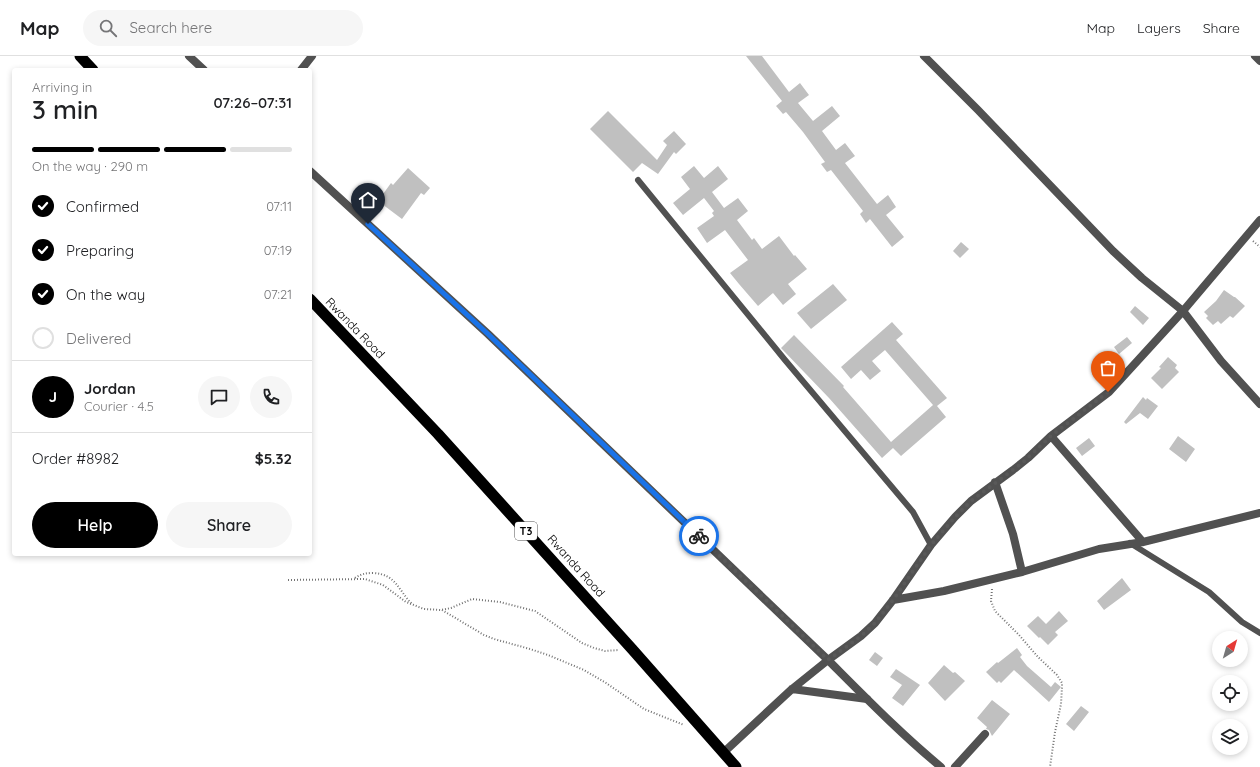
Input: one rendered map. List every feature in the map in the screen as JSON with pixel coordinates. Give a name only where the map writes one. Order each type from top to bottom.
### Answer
[{"type":"highway","points":[[80,56],[92,68]]},
{"type":"highway","name":"Rwanda Road","points":[[312,302],[438,434],[736,767]]},
{"type":"street","points":[[190,56],[202,68]]},
{"type":"street","points":[[303,68],[312,56]]},
{"type":"street","points":[[924,56],[1113,251],[1142,278],[1183,311],[1221,361],[1260,404]]},
{"type":"street","points":[[1254,56],[1260,61]]},
{"type":"street","points":[[312,173],[511,356],[913,743],[941,767]]},
{"type":"street","points":[[723,753],[792,689],[861,636],[875,623],[893,600],[931,545],[971,501],[1028,458],[1051,436],[1108,392],[1183,311],[1260,220]]},
{"type":"street","points":[[1051,436],[1143,542]]},
{"type":"street","points":[[995,482],[1013,534],[1022,572]]},
{"type":"street","points":[[893,600],[944,591],[992,580],[1099,550],[1130,543],[1143,542],[1260,514]]},
{"type":"street","points":[[792,689],[867,699]]},
{"type":"street","points":[[954,767],[985,734]]},
{"type":"lane","points":[[638,180],[785,360],[913,512],[931,545]]},
{"type":"lane","points":[[1130,543],[1209,592],[1242,622],[1260,633]]},
{"type":"path","points":[[354,578],[363,574],[385,575],[393,580],[413,606]]},
{"type":"path","points":[[288,580],[365,579],[383,585],[400,599],[413,606],[424,609],[441,610],[451,608],[472,598],[500,602],[535,611],[582,643],[594,648],[605,651],[632,649]]},
{"type":"path","points":[[992,580],[991,601],[995,611],[1057,675],[1062,683],[1061,704],[1050,767]]},
{"type":"path","points":[[441,610],[484,635],[530,648],[563,661],[606,683],[644,709],[704,732]]},
{"type":"building","points":[[746,56],[762,56],[789,92],[800,83],[809,95],[798,103],[813,121],[832,106],[840,116],[822,131],[836,150],[845,143],[855,156],[845,163],[877,204],[888,195],[896,207],[886,215],[904,237],[892,247],[870,219],[866,223],[860,214],[863,211],[831,170],[827,172],[821,164],[825,162],[803,132],[786,112],[783,114],[776,106],[782,101]]},
{"type":"building","points":[[608,111],[657,160],[667,145],[663,141],[674,131],[686,144],[676,154],[674,152],[658,174],[642,163],[633,172],[590,129]]},
{"type":"building","points":[[694,166],[704,178],[718,166],[728,179],[712,192],[724,208],[738,198],[748,211],[737,220],[752,240],[754,238],[762,249],[779,236],[794,256],[795,255],[807,269],[788,284],[796,294],[783,305],[773,293],[758,306],[730,273],[748,260],[725,230],[707,243],[697,228],[714,216],[712,213],[714,211],[704,198],[683,215],[673,203],[690,189],[681,177]]},
{"type":"building","points":[[408,168],[430,188],[424,195],[421,193],[402,219],[378,201],[391,183],[393,185]]},
{"type":"building","points":[[961,242],[969,249],[960,258],[953,251]]},
{"type":"building","points":[[833,284],[847,300],[811,329],[797,313]]},
{"type":"building","points":[[1224,290],[1245,306],[1233,318],[1230,316],[1221,324],[1218,321],[1213,325],[1206,318],[1208,316],[1204,312],[1216,301]]},
{"type":"building","points":[[1135,306],[1149,318],[1143,325],[1130,312]]},
{"type":"building","points":[[892,322],[903,334],[896,340],[947,398],[937,406],[946,417],[901,456],[893,448],[882,458],[829,398],[781,348],[794,335],[844,386],[843,387],[891,442],[933,405],[885,350],[872,361],[881,371],[870,380],[861,370],[851,379],[841,367]]},
{"type":"building","points":[[1127,337],[1132,343],[1119,354],[1114,347]]},
{"type":"building","points":[[1168,357],[1177,365],[1175,368],[1179,372],[1162,389],[1151,378],[1161,368],[1159,367]]},
{"type":"building","points":[[1143,397],[1146,400],[1147,398],[1158,406],[1148,419],[1140,413],[1126,424],[1124,422]]},
{"type":"building","points":[[1178,436],[1195,449],[1186,462],[1169,449]]},
{"type":"building","points":[[1089,438],[1095,446],[1082,456],[1076,448]]},
{"type":"building","points":[[1122,578],[1131,590],[1104,610],[1097,601]]},
{"type":"building","points":[[1059,611],[1068,621],[1055,632],[1058,635],[1048,645],[1027,626],[1038,616],[1046,624]]},
{"type":"building","points":[[1017,648],[1022,655],[1020,657],[1027,666],[1051,687],[1055,682],[1061,687],[1049,702],[1014,670],[1001,683],[999,681],[997,683],[986,672]]},
{"type":"building","points":[[875,652],[883,658],[877,666],[869,660]]},
{"type":"building","points":[[944,665],[965,681],[945,701],[928,683]]},
{"type":"building","points":[[896,669],[920,685],[903,706],[892,698],[902,685],[890,677]]},
{"type":"building","points":[[992,700],[1010,714],[992,736],[989,730],[986,729],[987,727],[977,718]]},
{"type":"building","points":[[1081,706],[1089,712],[1074,731],[1066,724]]},
{"type":"way so far","points":[[699,536],[828,660],[861,636],[875,623],[893,600],[931,545],[971,501],[1021,464],[1051,436],[1108,392]]},
{"type":"route","points":[[368,224],[488,334],[699,536]]}]
